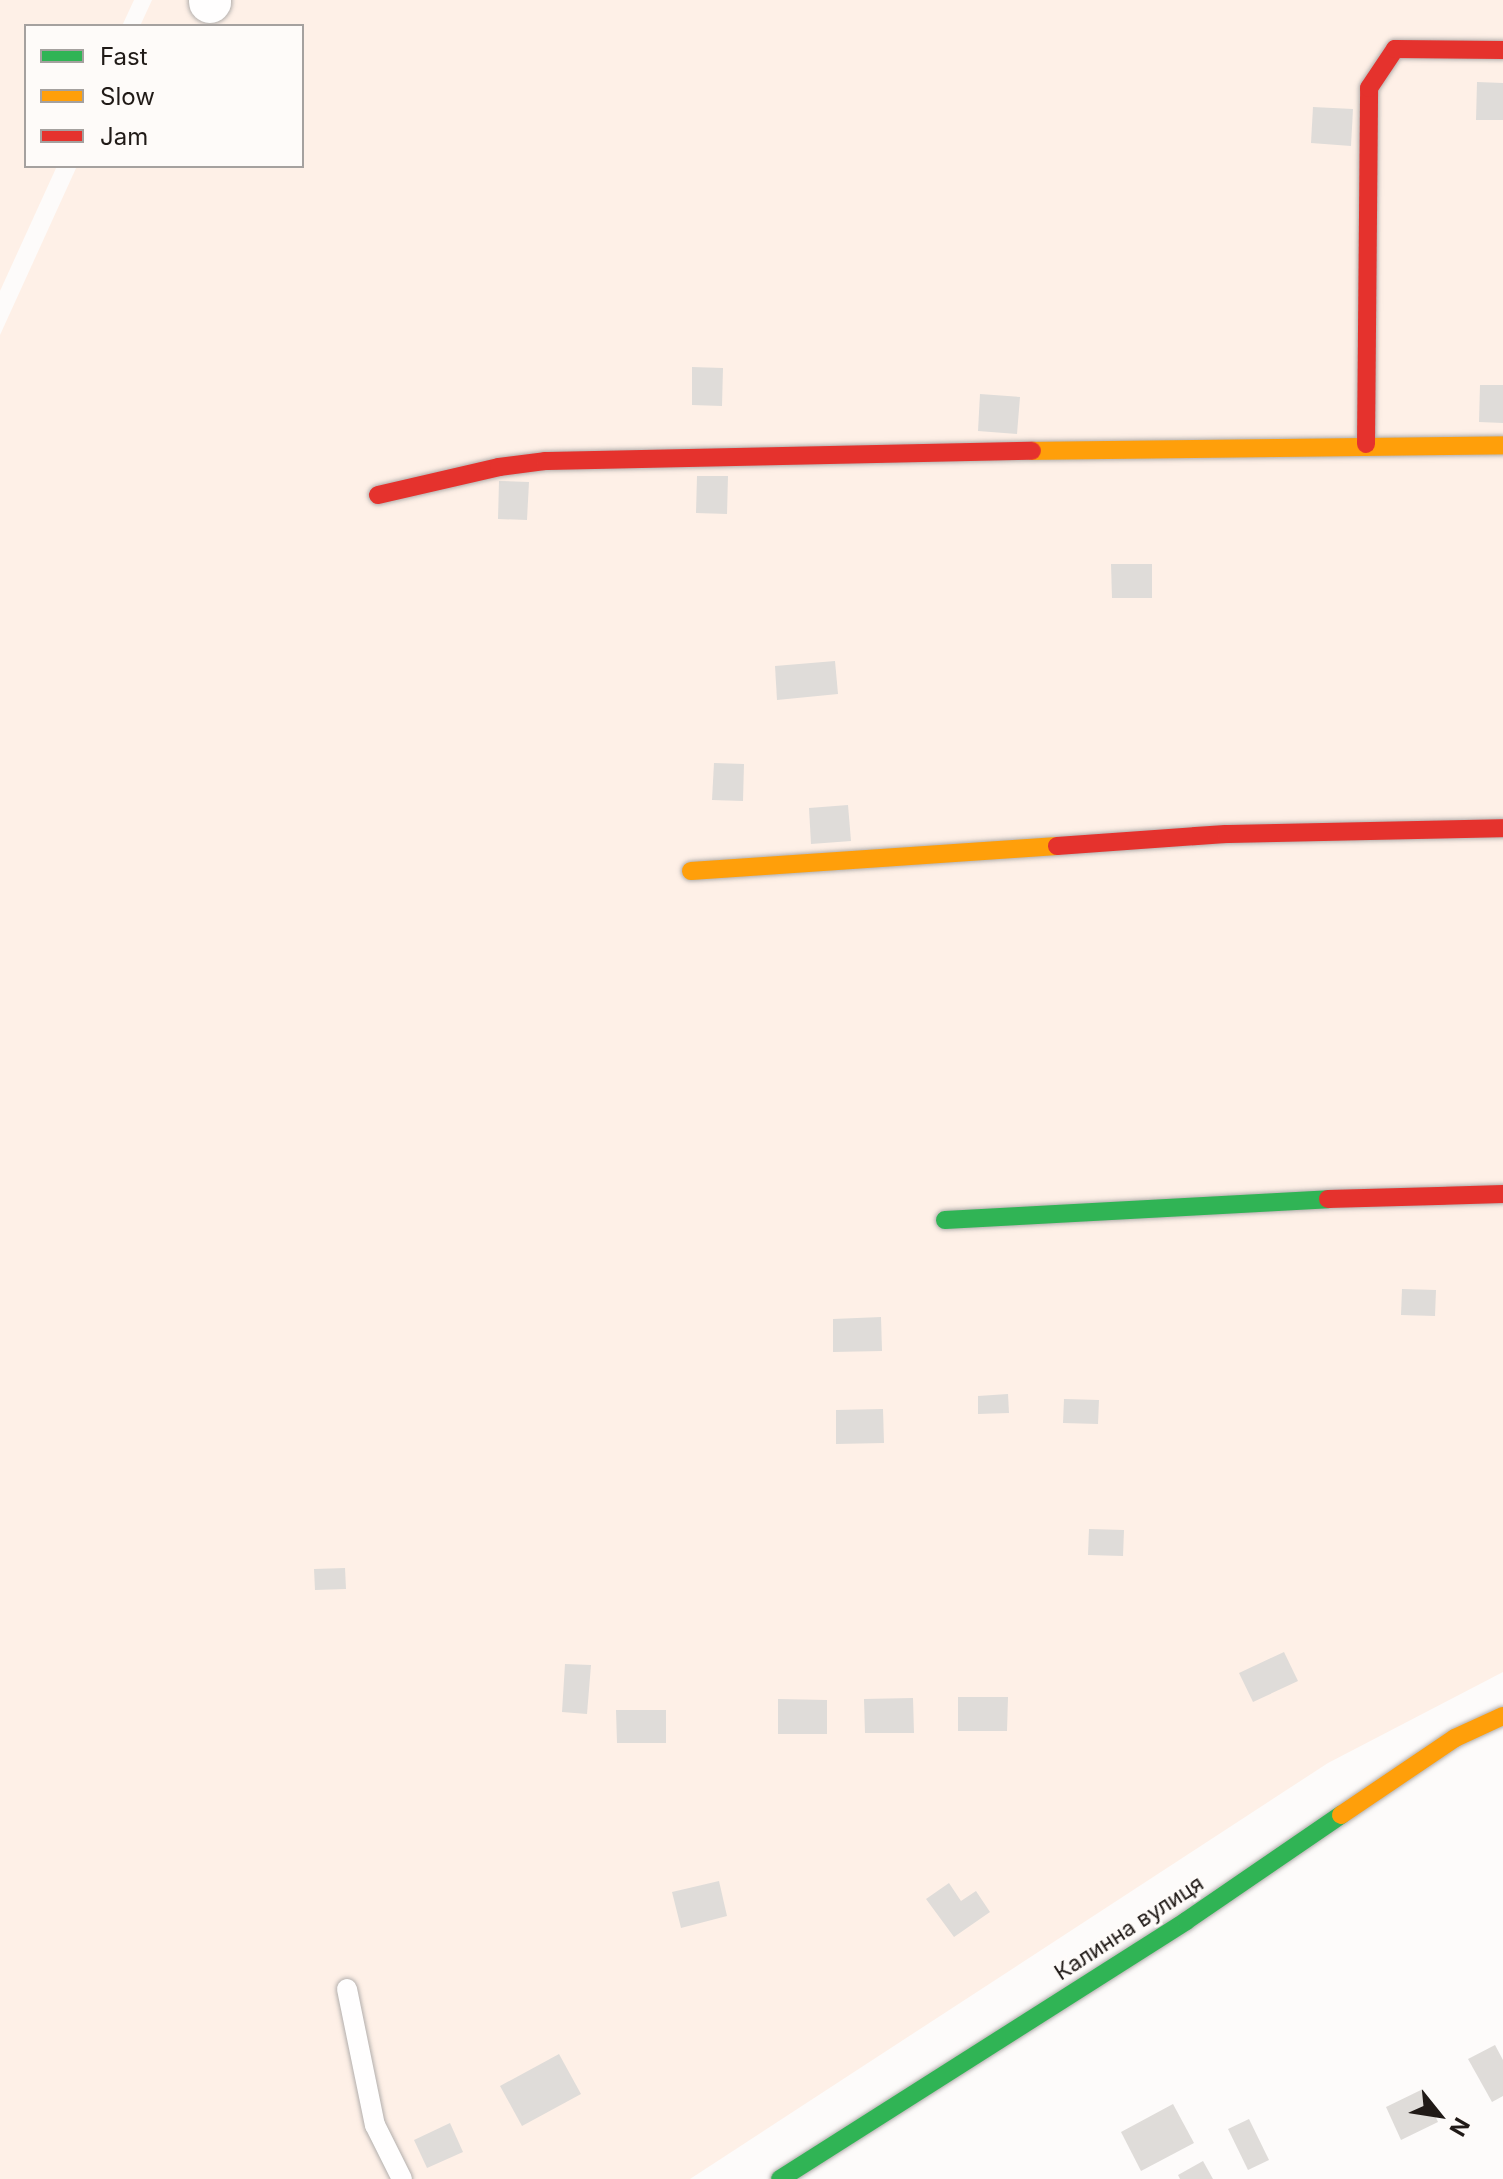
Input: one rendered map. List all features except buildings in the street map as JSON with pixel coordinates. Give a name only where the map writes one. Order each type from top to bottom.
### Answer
[{"type":"street","points":[[1366,444],[1369,88],[1395,49],[1503,50]]},
{"type":"street","points":[[378,495],[499,467],[545,461],[1366,444],[1503,445]]},
{"type":"street","points":[[691,871],[1226,834],[1503,828]]},
{"type":"street","points":[[945,1220],[1410,1194],[1503,1194]]},
{"type":"street","name":"Калинна вулиця","points":[[780,2179],[1186,1921],[1455,1738],[1503,1716]]},
{"type":"lane","points":[[347,1989],[375,2125],[402,2179]]},
{"type":"shaded area","points":[[0,0],[134,0],[123,24],[24,24],[24,168],[56,168],[0,291]]},
{"type":"shaded area","points":[[152,0],[1503,0],[1503,1672],[1328,1763],[690,2179],[0,2179],[0,335],[76,168],[304,168],[304,24],[141,24]]},
{"type":"traffic: fast","points":[[945,1220],[1328,1199]]},
{"type":"traffic: fast","points":[[780,2179],[1186,1921],[1341,1815]]},
{"type":"traffic: slow","points":[[1032,451],[1503,445]]},
{"type":"traffic: slow","points":[[691,871],[1057,846]]},
{"type":"traffic: slow","points":[[1341,1815],[1455,1738],[1503,1716]]},
{"type":"traffic: jam","points":[[1366,444],[1369,88],[1395,49],[1503,50]]},
{"type":"traffic: jam","points":[[378,495],[499,467],[545,461],[1032,451]]},
{"type":"traffic: jam","points":[[1057,846],[1226,834],[1503,828]]},
{"type":"traffic: jam","points":[[1328,1199],[1503,1194]]}]
